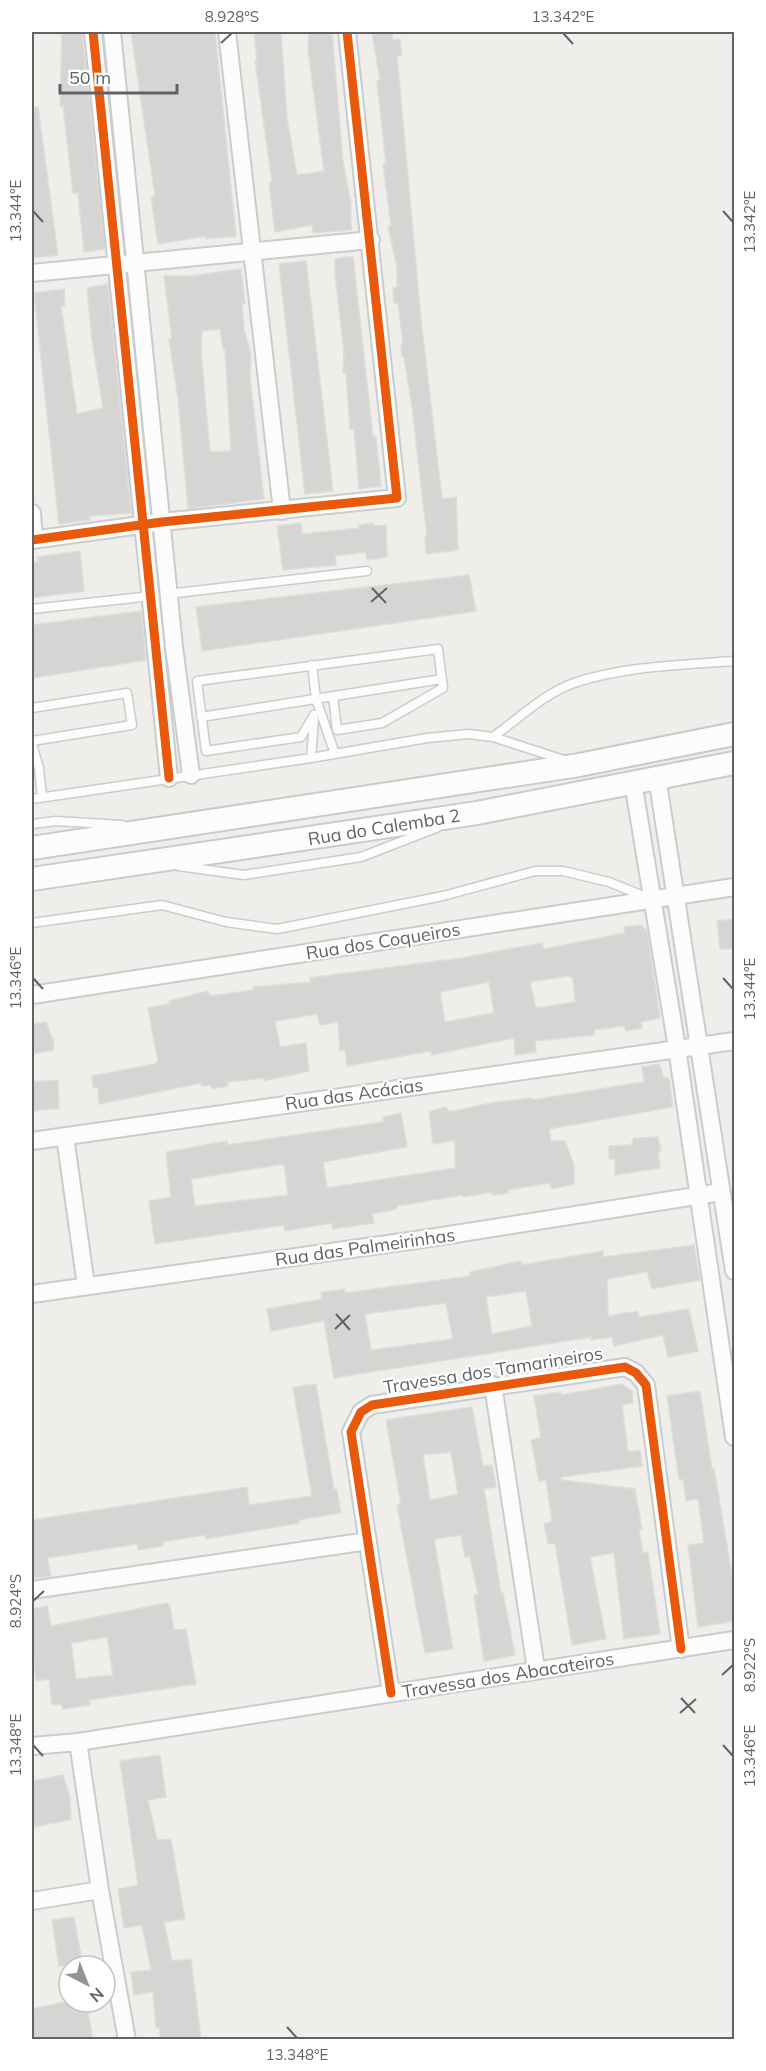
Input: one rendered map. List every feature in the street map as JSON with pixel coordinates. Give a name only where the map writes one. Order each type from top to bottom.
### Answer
[{"type":"main road","name":"Rua do Calemba 2","points":[[32,848],[579,765],[735,734]]},
{"type":"main road","name":"Rua do Calemba 2","points":[[32,879],[477,813],[735,763]]},
{"type":"street","points":[[93,32],[169,778]]},
{"type":"street","points":[[112,32],[169,594],[191,775]]},
{"type":"street","points":[[227,32],[282,510]]},
{"type":"street","points":[[32,513],[33,540],[162,522],[397,498],[347,32]]},
{"type":"street","points":[[32,273],[370,240]]},
{"type":"street","points":[[657,777],[735,1271]]},
{"type":"street","points":[[633,782],[677,1048],[735,1437]]},
{"type":"street","name":"Rua dos Coqueiros","points":[[32,995],[735,887]]},
{"type":"street","name":"Rua das Acácias","points":[[32,1141],[735,1041]]},
{"type":"street","points":[[65,1136],[86,1286]]},
{"type":"street","name":"Rua das Palmeirinhas","points":[[32,1294],[721,1192]]},
{"type":"street","name":"Travessa dos Tamarineiros","points":[[391,1693],[351,1432],[361,1412],[372,1405],[494,1385],[625,1366],[636,1373],[646,1385],[681,1649]]},
{"type":"street","points":[[494,1385],[536,1669]]},
{"type":"street","points":[[32,1590],[368,1541]]},
{"type":"street","name":"Travessa dos Abacateiros","points":[[32,1746],[78,1742],[536,1669],[735,1641]]},
{"type":"street","points":[[78,1742],[100,1890],[127,2040]]},
{"type":"street","points":[[32,1901],[100,1890]]},
{"type":"lane","points":[[32,609],[367,571]]},
{"type":"lane","points":[[314,715],[301,737],[206,751],[197,681],[438,649],[443,688],[382,723],[338,730],[333,696]]},
{"type":"lane","points":[[493,737],[531,708],[572,684],[603,675],[735,661]]},
{"type":"lane","points":[[312,665],[316,699],[335,754]]},
{"type":"lane","points":[[201,717],[442,679]]},
{"type":"lane","points":[[32,708],[127,693],[132,724],[32,742],[39,768],[42,797]]},
{"type":"lane","points":[[311,758],[316,699]]},
{"type":"lane","points":[[32,799],[311,758],[427,738],[468,734],[493,737],[579,765]]},
{"type":"lane","points":[[32,824],[56,820],[165,828]]},
{"type":"lane","points":[[32,923],[162,905],[226,922],[278,929],[443,896],[535,871],[574,874],[609,882],[652,899]]},
{"type":"building","points":[[62,32],[82,32],[105,249],[84,252],[78,193],[73,193],[63,106],[60,106]]},
{"type":"building","points":[[131,32],[215,32],[236,236],[206,239],[206,236],[158,244],[151,197],[155,196]]},
{"type":"building","points":[[254,32],[281,32],[287,118],[297,175],[324,171],[308,50],[309,32],[332,32],[343,162],[351,204],[351,230],[313,233],[312,225],[275,232],[269,183],[272,182],[255,60],[257,60]]},
{"type":"building","points":[[372,32],[392,32],[393,40],[400,39],[402,55],[397,56],[421,320],[442,499],[456,497],[458,550],[426,554],[425,537],[427,536],[412,407],[404,357],[402,357],[401,345],[403,344],[398,303],[394,303],[393,288],[397,287],[397,268],[388,226],[391,226],[383,164],[386,164],[377,81],[380,80]]},
{"type":"building","points":[[38,107],[58,255],[32,258],[32,108]]},
{"type":"building","points":[[353,257],[373,437],[376,437],[381,486],[359,489],[354,429],[350,429],[346,373],[343,373],[344,353],[335,274],[335,259]]},
{"type":"building","points":[[306,261],[333,491],[305,494],[279,264]]},
{"type":"building","points":[[241,269],[245,303],[242,304],[244,329],[251,354],[250,378],[264,499],[188,509],[164,276],[192,276]],"holes":[[[220,329],[223,349],[225,349],[231,451],[210,452],[201,352],[202,331]]]},
{"type":"building","points":[[108,284],[131,513],[89,516],[90,520],[59,524],[34,293],[64,289],[65,306],[61,306],[77,414],[103,408],[92,340],[87,288]]},
{"type":"building","points":[[301,523],[302,534],[359,528],[359,525],[373,523],[374,526],[386,525],[387,557],[367,560],[366,552],[335,556],[336,565],[283,570],[277,526]]},
{"type":"building","points":[[80,551],[84,591],[32,598],[32,563],[38,562],[37,557]]},
{"type":"building","points":[[469,575],[476,611],[202,651],[196,607]]},
{"type":"building","points":[[141,611],[146,660],[32,678],[32,625]]},
{"type":"building","points":[[735,919],[735,948],[720,949],[717,921]]},
{"type":"building","points":[[641,925],[647,931],[660,1018],[641,1022],[642,1028],[626,1031],[624,1026],[594,1030],[594,1035],[535,1041],[536,1052],[515,1055],[514,1038],[431,1055],[431,1051],[347,1066],[345,1050],[340,1051],[338,1022],[320,1025],[317,1014],[275,1021],[280,1047],[306,1043],[309,1071],[264,1081],[264,1078],[228,1082],[228,1086],[212,1089],[210,1085],[202,1086],[201,1083],[99,1104],[98,1087],[93,1088],[92,1076],[155,1064],[158,1061],[148,1008],[170,1004],[169,1001],[208,991],[210,996],[254,990],[253,987],[311,982],[310,978],[461,958],[542,943],[544,949],[625,933],[624,927]],"holes":[[[569,976],[573,978],[575,1002],[536,1008],[530,982]],[[489,982],[494,1013],[445,1022],[440,992]]]},
{"type":"building","points":[[46,1022],[54,1039],[53,1050],[32,1054],[32,1024]]},
{"type":"building","points":[[659,1064],[664,1078],[669,1078],[673,1107],[549,1129],[551,1141],[565,1141],[574,1165],[574,1184],[552,1189],[549,1183],[508,1190],[509,1193],[492,1195],[492,1192],[463,1197],[462,1195],[397,1206],[397,1209],[372,1214],[374,1223],[333,1229],[332,1223],[285,1231],[284,1225],[155,1244],[149,1201],[171,1197],[166,1152],[227,1141],[227,1145],[383,1122],[383,1117],[401,1113],[407,1147],[323,1162],[327,1188],[455,1168],[455,1140],[433,1144],[429,1111],[446,1107],[449,1112],[491,1103],[531,1098],[532,1100],[644,1082],[642,1067]],"holes":[[[284,1164],[288,1195],[195,1206],[191,1179]]]},
{"type":"building","points":[[58,1080],[59,1108],[32,1111],[32,1082]]},
{"type":"building","points":[[658,1137],[661,1151],[658,1152],[660,1168],[615,1175],[615,1159],[609,1159],[609,1146],[631,1145],[634,1138]]},
{"type":"building","points":[[694,1245],[700,1280],[652,1289],[647,1272],[607,1279],[608,1316],[637,1311],[639,1317],[689,1309],[698,1351],[668,1357],[663,1335],[614,1346],[612,1337],[591,1340],[591,1337],[334,1378],[324,1321],[271,1331],[267,1309],[322,1299],[321,1292],[345,1289],[345,1293],[470,1276],[470,1272],[521,1261],[522,1265],[603,1251],[603,1257]],"holes":[[[526,1291],[532,1326],[492,1334],[486,1297]],[[446,1303],[453,1339],[371,1350],[365,1314]]]},
{"type":"building","points":[[622,1384],[632,1391],[633,1403],[622,1405],[628,1452],[640,1450],[642,1466],[561,1477],[561,1480],[635,1489],[642,1529],[639,1529],[643,1553],[648,1552],[660,1634],[624,1639],[614,1553],[590,1557],[606,1639],[572,1645],[555,1543],[548,1544],[544,1524],[552,1521],[546,1480],[539,1481],[531,1440],[541,1438],[534,1396],[561,1392],[561,1395]]},
{"type":"building","points":[[316,1385],[334,1489],[337,1490],[341,1513],[299,1520],[299,1523],[206,1539],[205,1535],[163,1542],[163,1546],[138,1550],[137,1544],[47,1558],[51,1576],[32,1578],[32,1520],[247,1487],[249,1505],[312,1496],[293,1388]]},
{"type":"building","points":[[700,1391],[735,1596],[735,1621],[698,1627],[688,1545],[704,1543],[698,1499],[686,1501],[683,1479],[679,1480],[667,1396]]},
{"type":"building","points":[[472,1407],[483,1466],[492,1465],[496,1487],[484,1489],[501,1593],[503,1593],[515,1655],[484,1661],[474,1595],[478,1594],[470,1556],[465,1557],[461,1535],[434,1539],[453,1649],[425,1653],[397,1505],[401,1504],[386,1420]],"holes":[[[451,1452],[458,1494],[430,1500],[423,1455]]]},
{"type":"building","points":[[167,1603],[170,1607],[174,1630],[186,1629],[196,1684],[89,1700],[90,1705],[63,1709],[61,1704],[52,1705],[49,1679],[36,1681],[32,1649],[32,1609],[47,1606],[51,1626]],"holes":[[[107,1637],[113,1675],[76,1679],[71,1643]]]},
{"type":"building","points":[[160,1755],[166,1797],[148,1800],[157,1840],[171,1839],[185,1919],[164,1922],[172,1961],[191,1959],[201,2040],[161,2040],[159,2027],[156,2028],[153,1992],[134,1995],[131,1972],[151,1970],[142,1925],[124,1928],[118,1889],[138,1885],[120,1761]]},
{"type":"building","points":[[63,1775],[70,1798],[71,1820],[32,1827],[32,1781]]},
{"type":"building","points":[[74,1917],[81,1954],[57,1954],[52,1920]]},
{"type":"building","points":[[57,2004],[57,2014],[88,2014],[93,2040],[32,2040],[32,2009]]},
{"type":"cycle path","points":[[93,32],[169,778]]},
{"type":"cycle path","points":[[32,540],[162,522],[397,498],[347,32]]},
{"type":"cycle path","points":[[391,1693],[351,1432],[361,1412],[372,1405],[625,1367],[636,1373],[646,1385],[681,1649]]}]
